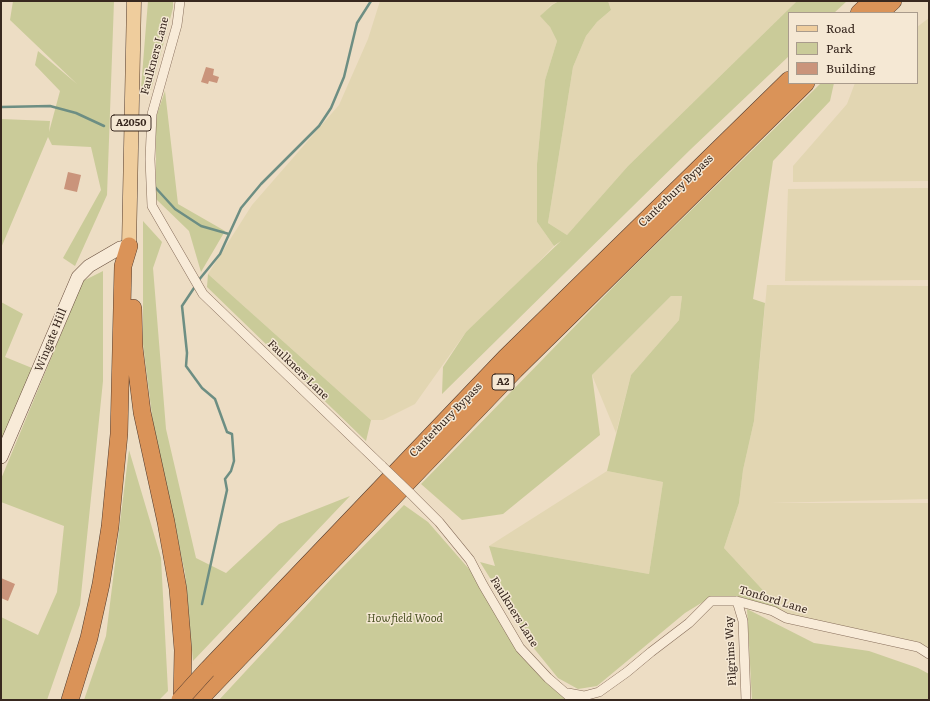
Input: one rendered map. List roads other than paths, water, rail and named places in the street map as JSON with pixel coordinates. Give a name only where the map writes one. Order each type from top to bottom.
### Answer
[{"type":"highway","points":[[860,12],[872,1]]},
{"type":"highway","points":[[881,12],[893,1]]},
{"type":"highway","name":"Canterbury Bypass","points":[[181,700],[207,670],[505,358],[788,81]]},
{"type":"highway","name":"Canterbury Bypass","points":[[204,695],[515,370],[805,84]]},
{"type":"highway","points":[[70,700],[89,638],[101,584],[110,527],[117,464],[123,266],[128,246]]},
{"type":"highway","points":[[128,246],[133,265],[134,347],[142,412],[166,522],[178,589],[183,650],[181,700]]},
{"type":"main road","name":"A2050","points":[[128,246],[134,1]]},
{"type":"street","name":"Faulkners Lane","points":[[180,1],[177,24],[152,114],[150,188],[152,206],[203,294],[439,522],[470,560],[520,648],[548,678],[570,697]]},
{"type":"street","name":"Wingate Hill","points":[[1,457],[78,277],[89,266],[115,250],[128,246]]},
{"type":"street","name":"Tonford Lane","points":[[570,697],[584,696],[600,692],[689,623],[711,601],[737,601],[773,611],[786,618],[918,647],[929,654]]},
{"type":"street","name":"Pilgrims Way","points":[[737,601],[743,621],[746,700]]},
{"type":"waterway","points":[[198,281],[220,254],[241,208],[261,184],[319,126],[331,108],[344,77],[357,23],[371,1]]},
{"type":"waterway","points":[[1,107],[50,106],[76,113],[104,126]]},
{"type":"waterway","points":[[154,186],[175,209],[201,226],[229,234]]},
{"type":"waterway","points":[[196,285],[182,306],[187,353],[186,366],[202,388],[215,399],[227,432],[232,434],[234,461],[231,471],[225,479],[227,490],[202,604]]},
{"type":"park label","name":"Howfield Wood","points":[[405,619]]}]
